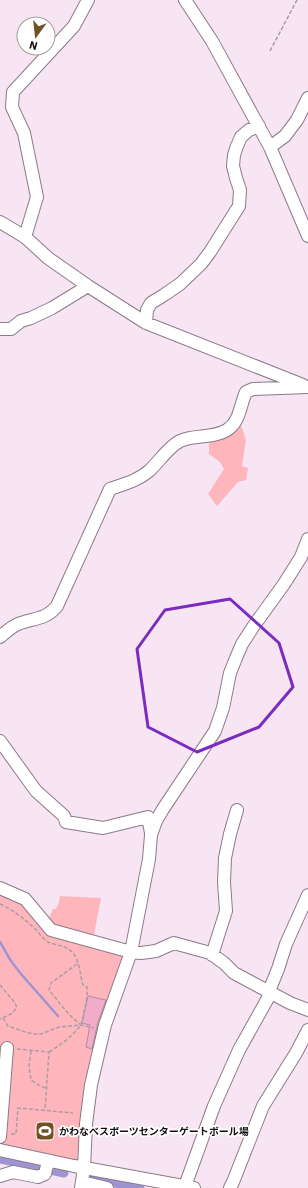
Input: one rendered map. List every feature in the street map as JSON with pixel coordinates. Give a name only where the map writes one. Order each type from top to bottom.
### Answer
[{"type":"street","points":[[25,237],[37,197],[24,133],[12,107],[13,92],[74,26],[88,0]]},
{"type":"street","points":[[185,0],[212,41],[270,147],[308,236]]},
{"type":"street","points":[[270,147],[285,136],[297,120],[308,98]]},
{"type":"street","points":[[146,323],[147,310],[151,303],[180,284],[200,264],[210,252],[239,206],[240,190],[233,166],[234,155],[242,137],[249,130],[259,126]]},
{"type":"street","points":[[0,222],[25,237],[48,258],[88,286],[146,323],[308,387]]},
{"type":"street","points":[[0,329],[11,329],[21,321],[52,308],[88,286]]},
{"type":"street","points":[[0,637],[18,625],[44,617],[52,612],[57,606],[110,489],[142,477],[178,442],[187,438],[218,434],[227,430],[238,418],[246,392],[253,389],[308,387]]},
{"type":"street","points":[[151,835],[156,821],[163,809],[215,731],[223,708],[230,673],[242,644],[284,584],[300,557],[308,539]]},
{"type":"street","points":[[0,741],[36,791],[64,816],[66,822],[103,828],[148,817],[151,835],[149,859],[131,952],[105,1025],[91,1085],[85,1139],[80,1167],[82,1185],[107,1188]]},
{"type":"street","points":[[212,954],[226,911],[224,882],[226,858],[230,834],[237,810]]},
{"type":"street","points":[[0,888],[25,899],[51,930],[131,952],[141,953],[156,951],[174,943],[212,954],[234,973],[269,992],[308,1010]]},
{"type":"street","points":[[0,1150],[48,1161],[190,1187],[214,1106],[239,1050],[268,998],[286,944],[308,895]]},
{"type":"street","points":[[230,1188],[263,1106],[296,1053],[308,1030]]},
{"type":"street","points":[[0,1135],[3,1072],[7,1048]]},
{"type":"street","points":[[0,1176],[13,1172],[38,1177],[45,1174],[48,1161]]},
{"type":"path","points":[[270,51],[297,0]]},
{"type":"path","points":[[0,904],[15,912],[48,941],[68,949],[74,955],[80,969],[83,985],[88,991],[81,1025],[64,1042],[49,1052],[7,1048]]},
{"type":"path","points":[[78,964],[51,983],[49,990],[67,1013],[81,1025]]},
{"type":"path","points":[[0,985],[15,1003],[17,1008],[14,1012],[0,1019]]},
{"type":"path","points":[[3,1018],[8,1026],[33,1034],[41,1034],[59,1027],[81,1025],[97,1028]]},
{"type":"path","points":[[31,1051],[29,1067],[31,1080],[46,1088]]},
{"type":"path","points":[[45,1110],[49,1052]]},
{"type":"path","points":[[0,1135],[16,1134],[18,1108],[73,1113]]},
{"type":"highlighted area","points":[[230,599],[279,643],[293,687],[259,727],[197,752],[148,727],[137,649],[165,610]]},
{"type":"shaded area","points":[[240,422],[246,440],[242,466],[248,468],[246,480],[238,482],[217,506],[208,494],[224,469],[220,462],[209,454],[209,444],[211,437]]},
{"type":"shaded area","points":[[0,890],[22,900],[48,933],[127,954],[83,1120],[78,1162],[0,1146]]},
{"type":"shaded area","points":[[60,896],[101,898],[93,940],[47,923],[53,909],[56,909]]},
{"type":"building","points":[[88,996],[106,1000],[98,1022],[92,1049],[86,1047],[90,1025],[82,1023]]},
{"type":"waterway","points":[[0,942],[11,961],[21,974],[58,1016]]},
{"type":"waterway","points":[[0,1159],[64,1173]]},
{"type":"waterway","points":[[90,1178],[140,1188]]},
{"type":"place","name":"かわなべスポーツセンターゲートボール場","points":[[45,1131]]}]
